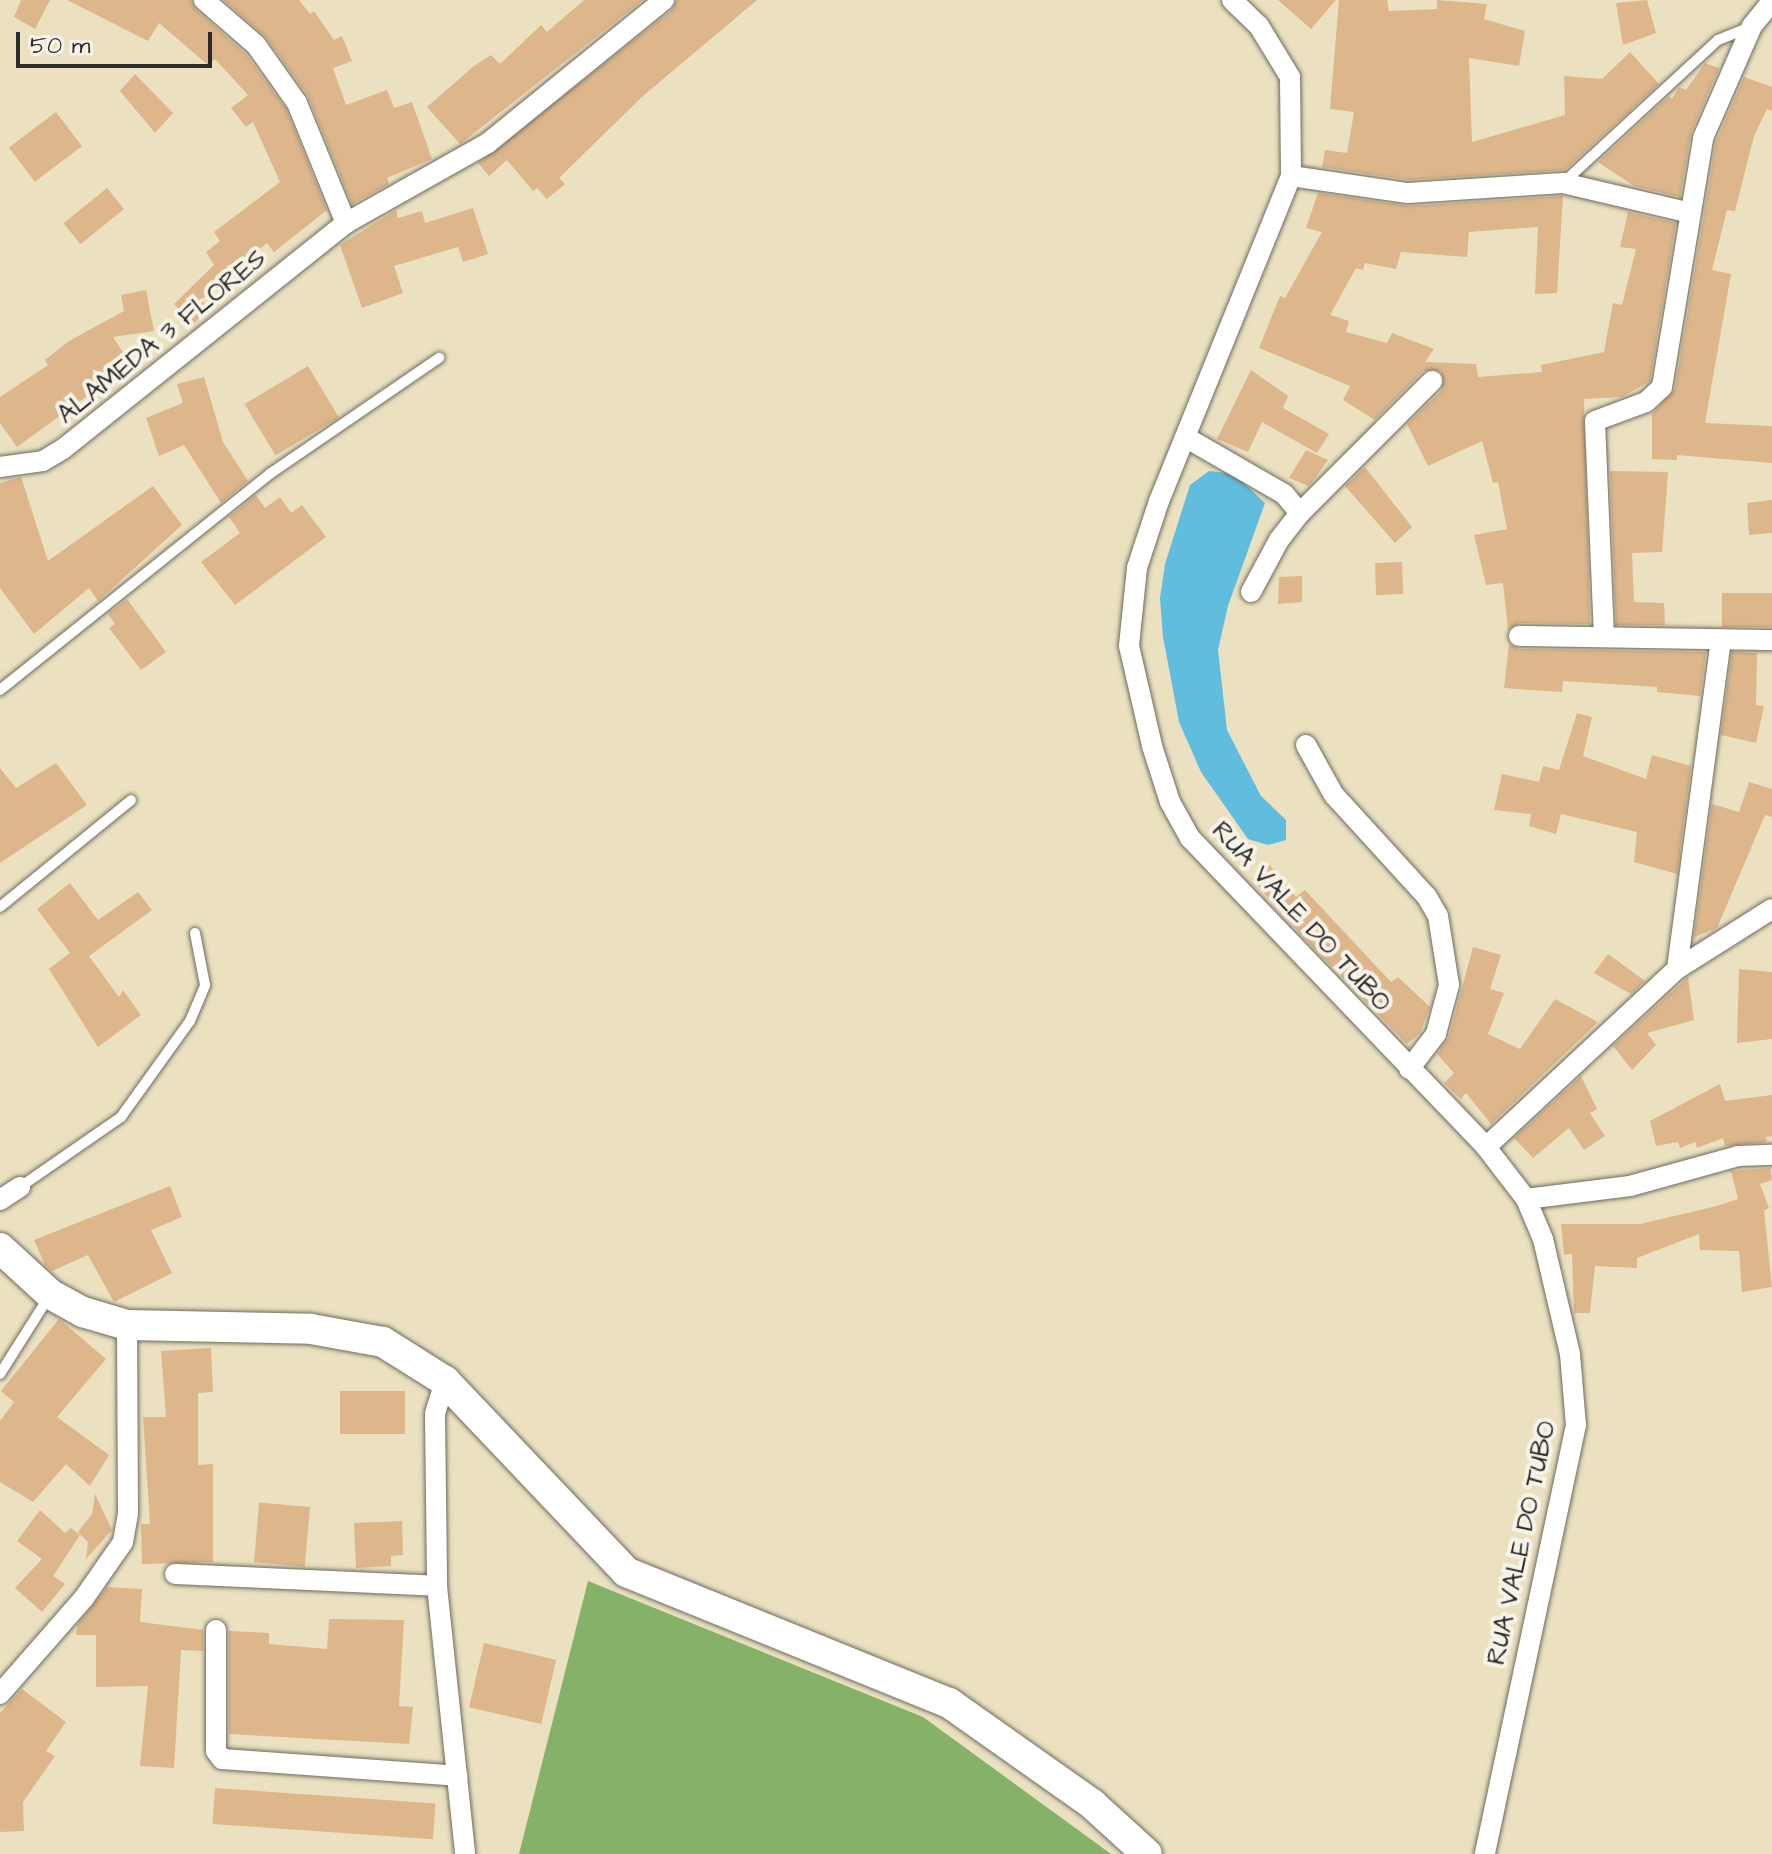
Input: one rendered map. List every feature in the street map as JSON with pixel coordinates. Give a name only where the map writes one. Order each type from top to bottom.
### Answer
[{"type":"main road","points":[[1,1251],[47,1300],[127,1325],[311,1329],[383,1342],[445,1381],[626,1572],[949,1703],[1092,1804],[1147,1854]]},
{"type":"street","points":[[204,0],[256,45],[297,103],[346,223]]},
{"type":"street","name":"ALAMEDA 3 FLORES","points":[[0,467],[43,461],[63,449],[346,223],[488,143],[664,0]]},
{"type":"street","name":"RUA VALE DO TUBO","points":[[1232,0],[1259,26],[1290,77],[1291,176],[1279,216],[1185,437],[1137,568],[1128,639],[1170,802],[1190,838],[1486,1147],[1526,1199],[1543,1239],[1566,1340],[1576,1425],[1485,1854]]},
{"type":"street","points":[[1604,637],[1595,421],[1646,402],[1662,387],[1687,212],[1703,138],[1752,26],[1772,1]]},
{"type":"street","points":[[1291,176],[1408,193],[1563,183],[1687,212]]},
{"type":"street","points":[[1251,592],[1300,513],[1432,381]]},
{"type":"street","points":[[1185,437],[1284,494],[1300,513]]},
{"type":"street","points":[[1519,636],[1772,640]]},
{"type":"street","points":[[1677,969],[1721,640]]},
{"type":"street","points":[[1306,745],[1334,795],[1427,897],[1438,916],[1449,985],[1436,1034],[1409,1069]]},
{"type":"street","points":[[1486,1147],[1677,969],[1772,909]]},
{"type":"street","points":[[1526,1199],[1630,1186],[1738,1156],[1772,1155]]},
{"type":"street","points":[[0,1200],[20,1187]]},
{"type":"street","points":[[0,1694],[84,1598],[123,1542],[128,1513],[127,1325]]},
{"type":"street","points":[[445,1381],[435,1414],[437,1586],[465,1854]]},
{"type":"street","points":[[175,1574],[437,1586]]},
{"type":"street","points":[[216,1630],[216,1751],[222,1759],[457,1776]]},
{"type":"lane","points":[[1563,183],[1718,40],[1752,26]]},
{"type":"lane","points":[[0,690],[271,473],[439,358]]},
{"type":"lane","points":[[0,907],[131,800]]},
{"type":"lane","points":[[20,1187],[121,1117],[182,1034],[205,985],[195,933]]},
{"type":"lane","points":[[0,1374],[47,1300]]},
{"type":"green space","points":[[588,1581],[923,1717],[1111,1854],[519,1854]]},
{"type":"water","points":[[1209,471],[1234,474],[1265,503],[1228,606],[1218,650],[1227,730],[1261,796],[1286,820],[1286,840],[1268,845],[1248,839],[1201,772],[1179,722],[1163,637],[1160,598],[1165,564],[1190,485]]},
{"type":"building","points":[[21,0],[50,0],[35,29],[14,17]]},
{"type":"building","points":[[67,0],[191,0],[196,10],[246,54],[286,109],[327,210],[274,252],[267,243],[236,268],[239,271],[201,300],[210,309],[193,324],[174,304],[214,265],[206,252],[220,241],[214,232],[280,182],[253,122],[246,127],[231,108],[248,95],[215,59],[208,65],[159,23],[148,41]]},
{"type":"building","points":[[224,0],[299,0],[310,14],[314,11],[334,40],[342,36],[352,61],[333,68],[346,105],[387,90],[394,108],[412,102],[432,159],[387,178],[389,184],[352,204],[308,96],[266,37]]},
{"type":"building","points":[[584,0],[643,0],[460,144],[427,107],[474,66],[491,55],[500,64],[541,25],[547,32]]},
{"type":"building","points":[[677,0],[757,0],[643,96],[559,178],[565,184],[547,199],[537,188],[533,191],[507,160],[489,176],[478,163],[672,10]]},
{"type":"building","points":[[1278,0],[1336,0],[1311,29]]},
{"type":"building","points":[[1339,0],[1387,0],[1389,11],[1437,9],[1437,0],[1487,4],[1484,19],[1525,31],[1519,66],[1469,58],[1472,142],[1565,115],[1564,76],[1602,79],[1630,52],[1659,84],[1565,170],[1409,180],[1322,167],[1325,150],[1347,153],[1354,112],[1330,109]]},
{"type":"building","points":[[1647,0],[1656,33],[1623,45],[1616,3]]},
{"type":"building","points":[[1705,63],[1719,68],[1691,133],[1680,197],[1634,186],[1598,162],[1669,96],[1672,99],[1679,87],[1686,90]]},
{"type":"building","points":[[135,74],[173,113],[155,133],[120,91]]},
{"type":"building","points":[[1744,77],[1772,87],[1772,111],[1767,109],[1754,136],[1735,211],[1727,210],[1712,270],[1731,274],[1705,423],[1772,426],[1772,463],[1677,455],[1677,460],[1652,459],[1652,414],[1675,389],[1716,142]]},
{"type":"building","points":[[56,112],[82,146],[35,182],[9,148]]},
{"type":"building","points":[[107,188],[124,209],[80,244],[63,223]]},
{"type":"building","points":[[1318,193],[1409,206],[1563,196],[1557,293],[1535,294],[1538,227],[1469,232],[1467,257],[1401,252],[1396,269],[1365,263],[1363,270],[1356,268],[1330,315],[1349,321],[1346,332],[1387,343],[1392,333],[1434,349],[1425,362],[1476,364],[1478,377],[1542,372],[1541,365],[1604,352],[1613,303],[1622,305],[1636,249],[1620,247],[1628,212],[1676,223],[1650,381],[1622,397],[1584,399],[1590,624],[1519,623],[1508,630],[1503,583],[1486,585],[1474,535],[1507,529],[1498,482],[1493,483],[1482,441],[1428,466],[1407,424],[1442,390],[1441,371],[1423,371],[1375,420],[1343,400],[1350,386],[1259,348],[1280,296],[1285,298],[1322,232],[1306,228]]},
{"type":"building","points":[[473,208],[488,254],[463,262],[458,247],[394,266],[403,293],[362,308],[340,245],[396,210],[398,218],[422,211],[425,223]]},
{"type":"building","points":[[146,290],[154,331],[113,337],[131,364],[17,447],[0,423],[0,397],[48,365],[45,360],[69,341],[124,311],[121,295]]},
{"type":"building","points":[[308,366],[339,417],[275,456],[245,404]]},
{"type":"building","points":[[1251,370],[1288,396],[1283,408],[1329,434],[1317,453],[1262,422],[1248,452],[1217,439]]},
{"type":"building","points":[[204,377],[223,442],[248,481],[221,503],[184,445],[159,456],[146,418],[183,403],[177,384]]},
{"type":"building","points":[[1306,450],[1328,460],[1309,486],[1289,478]]},
{"type":"building","points":[[1365,467],[1412,527],[1395,543],[1345,486]]},
{"type":"building","points":[[1610,471],[1668,472],[1662,552],[1632,553],[1634,602],[1664,603],[1665,625],[1616,625]]},
{"type":"building","points":[[21,477],[48,561],[153,486],[182,525],[98,601],[89,588],[34,634],[0,588],[0,483]]},
{"type":"building","points":[[256,495],[265,508],[280,497],[291,513],[302,505],[326,537],[235,605],[201,562],[240,533],[229,517]]},
{"type":"building","points":[[1772,500],[1772,533],[1749,535],[1747,503]]},
{"type":"building","points":[[1402,562],[1403,594],[1376,595],[1375,563]]},
{"type":"building","points":[[1302,576],[1302,602],[1278,604],[1279,577]]},
{"type":"building","points":[[1722,593],[1772,593],[1772,627],[1722,627]]},
{"type":"building","points":[[127,599],[166,652],[141,670],[109,628],[115,624],[108,614]]},
{"type":"building","points":[[1509,644],[1519,649],[1706,652],[1700,696],[1657,692],[1657,687],[1563,681],[1562,692],[1504,688]]},
{"type":"building","points":[[1732,652],[1757,653],[1756,705],[1764,706],[1756,743],[1721,735]]},
{"type":"building","points":[[1577,713],[1592,717],[1583,756],[1646,779],[1652,755],[1691,766],[1677,874],[1634,862],[1637,832],[1561,814],[1556,834],[1529,826],[1531,814],[1494,810],[1502,774],[1539,782],[1543,766],[1559,770]]},
{"type":"building","points":[[56,763],[87,805],[0,863],[0,768],[16,788]]},
{"type":"building","points":[[1749,782],[1772,789],[1772,817],[1765,815],[1717,928],[1694,937],[1712,804],[1739,812]]},
{"type":"building","points":[[1269,864],[1296,897],[1305,890],[1391,982],[1398,977],[1430,1007],[1420,1033],[1407,1044],[1304,938],[1252,879]]},
{"type":"building","points":[[70,883],[98,920],[138,892],[152,910],[89,956],[119,997],[123,990],[141,1015],[98,1047],[49,969],[70,953],[37,909]]},
{"type":"building","points":[[1473,947],[1501,955],[1490,989],[1504,993],[1488,1034],[1520,1049],[1555,999],[1598,1022],[1491,1124],[1466,1093],[1461,1099],[1444,1083],[1454,1073],[1437,1054],[1449,1037]]},
{"type":"building","points":[[1608,954],[1645,981],[1631,994],[1594,973]]},
{"type":"building","points":[[1739,969],[1772,972],[1772,1039],[1737,1043]]},
{"type":"building","points":[[1688,977],[1694,1020],[1647,1033],[1656,1045],[1632,1070],[1613,1046]]},
{"type":"building","points":[[1581,1076],[1597,1109],[1590,1113],[1605,1136],[1584,1150],[1569,1128],[1533,1158],[1514,1138]]},
{"type":"building","points":[[1720,1084],[1725,1101],[1772,1095],[1772,1136],[1766,1137],[1767,1142],[1725,1146],[1723,1138],[1697,1148],[1695,1142],[1680,1148],[1678,1142],[1656,1146],[1650,1121]]},
{"type":"building","points":[[1770,1168],[1772,1180],[1760,1184],[1769,1208],[1764,1210],[1772,1287],[1742,1292],[1739,1251],[1700,1250],[1699,1234],[1637,1258],[1637,1268],[1595,1266],[1590,1313],[1574,1313],[1572,1254],[1564,1255],[1561,1224],[1640,1224],[1717,1206],[1738,1199],[1731,1171]]},
{"type":"building","points":[[170,1186],[182,1217],[151,1230],[172,1273],[114,1302],[88,1255],[52,1271],[45,1265],[34,1240]]},
{"type":"building","points":[[59,1319],[106,1359],[57,1417],[109,1455],[90,1486],[66,1464],[33,1502],[0,1482],[0,1421],[14,1402],[1,1391]]},
{"type":"building","points":[[211,1348],[213,1392],[198,1393],[198,1465],[213,1464],[213,1562],[142,1564],[141,1524],[150,1524],[143,1417],[166,1417],[161,1351]]},
{"type":"building","points":[[340,1391],[405,1391],[405,1434],[340,1434]]},
{"type":"building","points":[[95,1494],[112,1530],[86,1559],[88,1542],[78,1532],[92,1514]]},
{"type":"building","points":[[259,1503],[310,1507],[305,1567],[254,1562]]},
{"type":"building","points":[[40,1510],[65,1533],[71,1528],[80,1535],[53,1576],[65,1584],[42,1612],[15,1588],[42,1559],[17,1541]]},
{"type":"building","points":[[402,1521],[403,1555],[391,1556],[391,1566],[356,1568],[354,1523]]},
{"type":"building","points":[[107,1587],[142,1589],[140,1622],[203,1630],[203,1651],[181,1650],[174,1768],[140,1766],[148,1686],[96,1687],[96,1635],[76,1635],[77,1625]]},
{"type":"building","points":[[329,1619],[404,1620],[399,1706],[413,1707],[409,1744],[229,1734],[229,1631],[269,1633],[269,1644],[327,1649]]},
{"type":"building","points":[[484,1643],[556,1660],[541,1724],[469,1707]]},
{"type":"building","points":[[22,1689],[66,1722],[46,1751],[55,1756],[23,1802],[24,1831],[0,1832],[0,1713]]},
{"type":"building","points":[[215,1788],[435,1803],[433,1839],[212,1824]]}]
